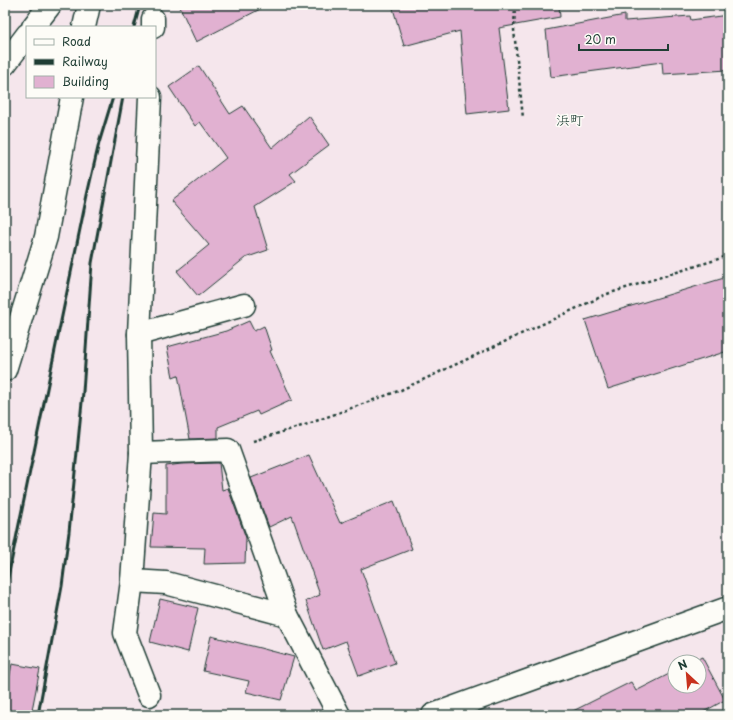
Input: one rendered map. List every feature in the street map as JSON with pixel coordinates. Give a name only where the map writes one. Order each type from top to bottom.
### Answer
[{"type":"street","points":[[34,26],[50,5]]},
{"type":"street","points":[[84,26],[88,5]]},
{"type":"street","points":[[5,64],[26,36]]},
{"type":"street","points":[[5,370],[46,237],[72,98]]},
{"type":"street","points":[[149,695],[125,633],[132,581],[141,454],[139,334],[150,98]]},
{"type":"street","points":[[139,334],[244,305]]},
{"type":"street","points":[[141,454],[228,450],[287,615],[339,715]]},
{"type":"street","points":[[132,581],[166,583],[287,615]]},
{"type":"street","points":[[433,715],[728,608]]},
{"type":"path","points":[[514,5],[514,30],[523,118]]},
{"type":"path","points":[[228,450],[306,425],[401,390],[607,294],[728,256]]},
{"type":"building","points":[[179,5],[268,5],[196,42]]},
{"type":"building","points":[[392,5],[559,5],[560,17],[499,28],[509,109],[467,114],[460,31],[404,46]]},
{"type":"building","points":[[625,15],[625,21],[690,16],[691,20],[728,15],[728,70],[663,74],[662,62],[551,77],[546,30]]},
{"type":"building","points":[[199,66],[230,114],[243,106],[272,148],[309,116],[329,145],[290,174],[296,181],[255,207],[268,250],[245,258],[198,296],[177,271],[209,245],[171,201],[226,158],[200,122],[195,126],[169,87]]},
{"type":"building","points":[[724,278],[728,293],[728,351],[608,389],[585,320]]},
{"type":"building","points":[[249,321],[254,331],[264,326],[272,350],[270,351],[292,400],[259,415],[257,411],[218,427],[218,438],[190,439],[178,375],[173,377],[167,347],[226,331]]},
{"type":"building","points":[[309,455],[340,523],[394,501],[412,549],[361,569],[395,663],[359,676],[346,641],[323,650],[306,601],[320,595],[292,516],[269,527],[251,478]]},
{"type":"building","points":[[219,463],[222,490],[228,488],[246,538],[245,563],[204,564],[205,548],[151,547],[154,513],[166,514],[166,466]]},
{"type":"building","points":[[160,599],[198,608],[188,652],[150,642]]},
{"type":"building","points":[[211,636],[294,657],[281,700],[246,692],[249,681],[203,671]]},
{"type":"building","points":[[12,664],[40,669],[31,715],[5,715],[5,699]]},
{"type":"building","points":[[707,666],[725,700],[698,715],[565,715],[631,682],[636,691],[667,675],[667,694],[707,694]]},
{"type":"railway","points":[[134,26],[140,5]]},
{"type":"railway","points":[[5,592],[87,195],[99,143],[113,98]]},
{"type":"railway","points":[[38,715],[62,586],[69,532],[83,392],[92,263],[123,98]]},
{"type":"district","name":"浜町","points":[[570,120]]}]
